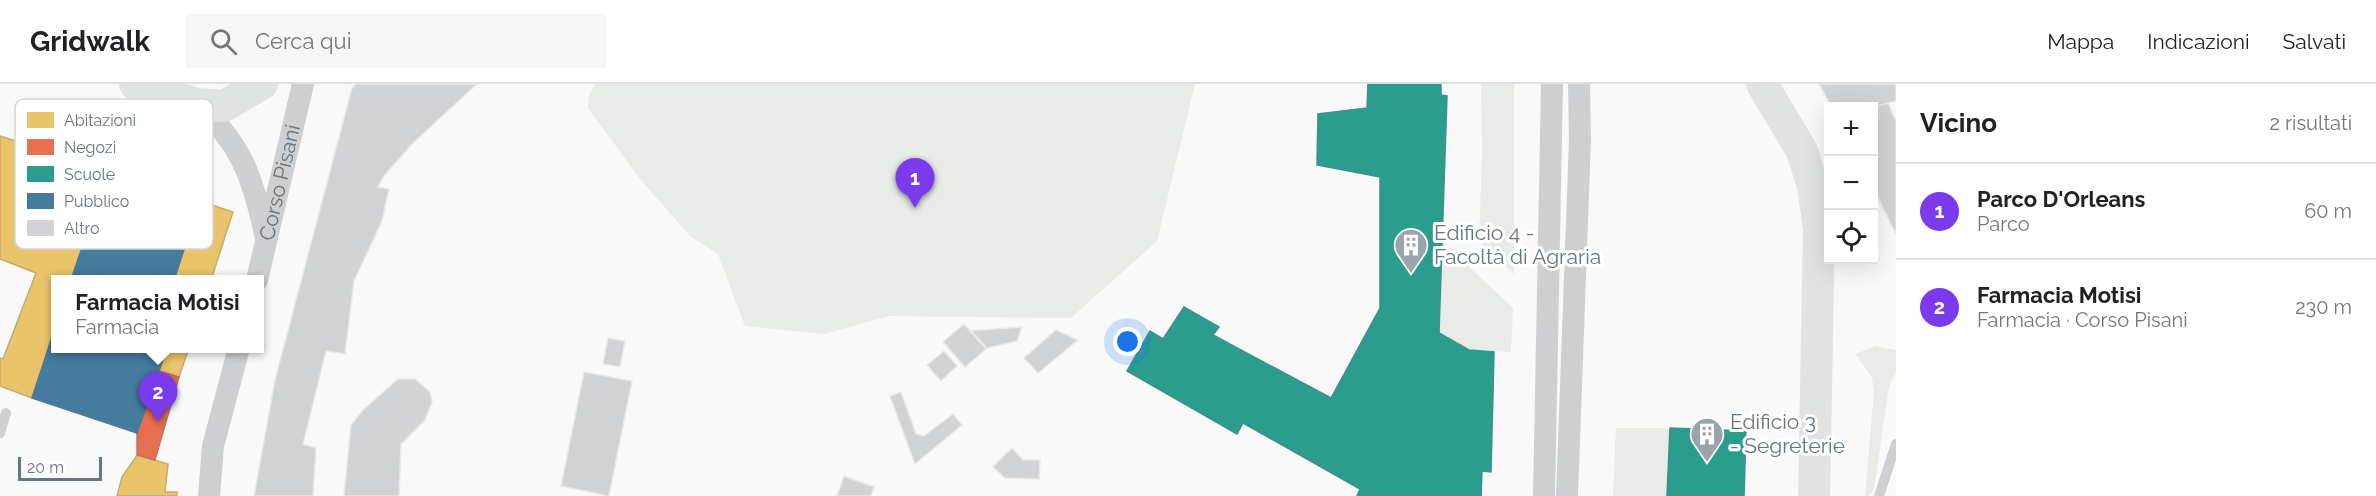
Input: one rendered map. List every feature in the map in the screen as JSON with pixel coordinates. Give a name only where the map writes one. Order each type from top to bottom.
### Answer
[{"type":"main road","points":[[213,105],[224,106],[262,84]]},
{"type":"main road","points":[[1762,84],[1802,151],[1814,186],[1819,229],[1814,496]]},
{"type":"main road","points":[[150,87],[183,99]]},
{"type":"street","name":"Corso Pisani","points":[[258,275],[303,84]]},
{"type":"street","points":[[1544,496],[1552,84]]},
{"type":"street","points":[[1567,496],[1580,139],[1578,84]]},
{"type":"street","points":[[213,118],[241,156],[257,194],[267,241]]},
{"type":"street","points":[[1552,138],[1580,139]]},
{"type":"street","points":[[209,496],[213,446],[237,353]]},
{"type":"lane","points":[[0,433],[6,413]]},
{"type":"lane","points":[[1879,496],[1896,444]]},
{"type":"shaded area","points":[[595,84],[1195,84],[1157,241],[1071,318],[889,316],[825,334],[745,326],[718,254],[690,236],[640,179],[588,108],[589,95]]},
{"type":"shaded area","points":[[1481,84],[1514,84],[1514,274],[1479,241],[1482,154]]},
{"type":"shaded area","points":[[1442,241],[1513,308],[1511,352],[1469,350],[1439,333]]},
{"type":"shaded area","points":[[1875,346],[1896,350],[1896,373],[1889,386],[1874,490],[1865,496],[1874,391],[1872,378],[1856,354]]},
{"type":"shaded area","points":[[1616,428],[1670,428],[1667,496],[1613,496]]},
{"type":"building: Abitazioni","points":[[0,136],[15,141],[15,249],[82,249],[73,275],[51,275],[51,340],[32,398],[0,386],[0,358],[3,359],[36,273],[0,259]]},
{"type":"building: Abitazioni","points":[[213,205],[233,212],[213,275],[176,275],[184,249],[213,249]]},
{"type":"building: Abitazioni","points":[[165,353],[187,353],[179,377],[159,371]]},
{"type":"building: Abitazioni","points":[[137,455],[168,464],[165,492],[177,492],[177,496],[117,496],[122,477]]},
{"type":"building: Negozi","points":[[159,371],[179,377],[155,460],[137,455],[137,433]]},
{"type":"building: Scuole","name":"Edificio 4 - Facoltà di Agraria","points":[[1368,84],[1441,84],[1441,95],[1447,96],[1439,333],[1469,350],[1494,352],[1491,472],[1482,471],[1481,496],[1357,496],[1360,489],[1243,423],[1237,434],[1127,371],[1150,331],[1163,339],[1184,307],[1219,327],[1213,335],[1331,398],[1380,308],[1380,177],[1317,165],[1318,114],[1367,108]]},
{"type":"building: Scuole","name":"Edificio 3 - Segreterie","points":[[1670,428],[1746,431],[1744,496],[1667,496]]},
{"type":"building: Pubblico","points":[[82,249],[184,249],[176,275],[73,275]]},
{"type":"building: Pubblico","points":[[51,340],[51,353],[165,353],[137,433],[32,398]]},
{"type":"building: Altro","points":[[356,84],[477,84],[413,143],[384,176],[378,187],[389,189],[382,221],[354,281],[345,354],[326,351],[303,444],[316,448],[313,496],[254,496],[275,380],[352,88]]},
{"type":"building: Altro","points":[[1819,84],[1896,84],[1896,101],[1878,106],[1878,102],[1829,102]]},
{"type":"building: Altro","points":[[1888,103],[1896,121],[1896,234],[1878,197],[1878,106]]},
{"type":"building: Altro","points":[[964,324],[986,349],[965,367],[943,342]]},
{"type":"building: Altro","points":[[1022,327],[1017,341],[987,348],[971,331]]},
{"type":"building: Altro","points":[[1056,330],[1078,340],[1038,373],[1024,358]]},
{"type":"building: Altro","points":[[608,338],[625,341],[620,367],[603,364]]},
{"type":"building: Altro","points":[[944,351],[957,366],[941,381],[927,365]]},
{"type":"building: Altro","points":[[584,372],[632,381],[609,496],[561,486]]},
{"type":"building: Altro","points":[[398,379],[415,379],[430,392],[432,402],[425,420],[401,444],[399,496],[344,496],[351,425],[363,410]]},
{"type":"building: Altro","points":[[901,392],[916,434],[924,436],[953,414],[962,425],[915,464],[890,396]]},
{"type":"building: Altro","points":[[1012,448],[1023,460],[1040,460],[1039,479],[1005,478],[993,467]]},
{"type":"building: Altro","points":[[844,476],[874,487],[871,496],[837,496]]},
{"type":"place","name":"Parco D'Orleans","points":[[915,208]]},
{"type":"place","name":"Edificio 4 - Facoltà di Agraria","points":[[1411,274]]},
{"type":"place","name":"Farmacia Motisi","points":[[158,422]]},
{"type":"place","name":"Edificio 3 - Segreterie","points":[[1707,463]]}]
